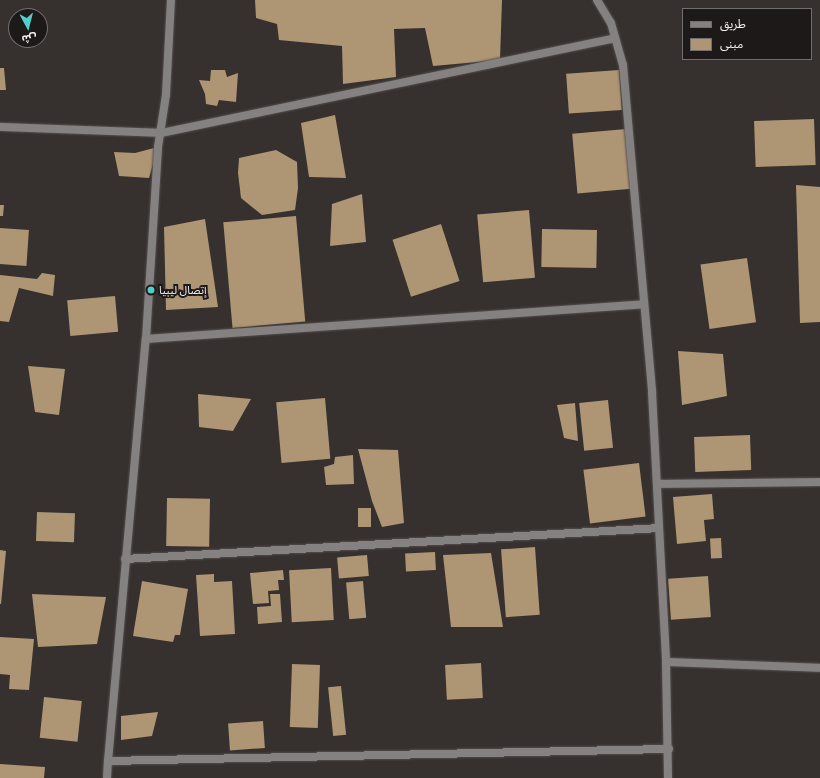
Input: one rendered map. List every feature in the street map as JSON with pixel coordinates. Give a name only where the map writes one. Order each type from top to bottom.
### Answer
[{"type":"street","points":[[107,778],[125,559],[146,339],[158,147],[166,95],[171,0]]},
{"type":"street","points":[[597,0],[611,23],[623,64],[652,392],[666,662],[669,749],[668,778]]},
{"type":"street","points":[[0,127],[161,133],[615,38]]},
{"type":"street","points":[[146,339],[644,304]]},
{"type":"street","points":[[657,484],[820,482]]},
{"type":"street","points":[[125,559],[659,528]]},
{"type":"street","points":[[666,662],[820,668]]},
{"type":"street","points":[[108,761],[669,749]]},
{"type":"building","points":[[255,0],[502,0],[500,60],[433,66],[425,28],[394,29],[396,77],[343,84],[342,46],[279,40],[277,24],[256,18]]},
{"type":"building","points":[[0,68],[4,68],[6,90],[0,90]]},
{"type":"building","points":[[211,70],[225,70],[227,77],[238,73],[236,102],[219,100],[217,106],[206,104],[205,94],[199,80],[210,81]]},
{"type":"building","points":[[619,70],[622,110],[569,114],[566,74]]},
{"type":"building","points":[[335,115],[346,178],[309,177],[301,123]]},
{"type":"building","points":[[814,119],[816,165],[756,167],[754,121]]},
{"type":"building","points":[[626,129],[631,189],[577,193],[572,134]]},
{"type":"building","points":[[158,147],[149,178],[119,176],[114,152],[135,153]]},
{"type":"building","points":[[276,150],[297,162],[298,188],[295,210],[262,215],[241,198],[238,173],[239,158]]},
{"type":"building","points":[[796,185],[820,187],[820,322],[800,323]]},
{"type":"building","points":[[362,194],[366,242],[330,246],[332,204]]},
{"type":"building","points":[[0,205],[4,205],[3,216],[0,216]]},
{"type":"building","points":[[529,210],[535,278],[483,282],[477,215]]},
{"type":"building","points":[[296,216],[305,322],[233,328],[223,222]]},
{"type":"building","points":[[205,219],[218,307],[166,310],[164,227]]},
{"type":"building","points":[[441,224],[460,281],[411,297],[392,240]]},
{"type":"building","points":[[0,228],[29,230],[26,266],[0,264]]},
{"type":"building","points":[[542,229],[597,230],[596,268],[541,267]]},
{"type":"building","points":[[747,258],[756,322],[710,329],[700,265]]},
{"type":"building","points":[[42,273],[55,275],[53,296],[19,288],[9,322],[0,321],[0,275],[37,279]]},
{"type":"building","points":[[115,296],[118,332],[70,336],[67,300]]},
{"type":"building","points":[[678,351],[723,354],[727,396],[682,405]]},
{"type":"building","points":[[28,366],[65,369],[59,415],[35,412]]},
{"type":"building","points":[[198,394],[251,399],[233,431],[199,427]]},
{"type":"building","points":[[325,398],[330,459],[282,463],[276,402]]},
{"type":"building","points":[[608,400],[613,448],[584,451],[579,403]]},
{"type":"building","points":[[575,403],[578,441],[564,438],[557,405]]},
{"type":"building","points":[[750,435],[751,470],[695,472],[694,437]]},
{"type":"building","points":[[358,449],[398,450],[404,523],[382,527],[372,501]]},
{"type":"building","points":[[353,455],[354,484],[326,485],[324,467],[334,464],[335,457]]},
{"type":"building","points":[[639,463],[646,517],[590,523],[583,470]]},
{"type":"building","points":[[712,494],[714,519],[704,520],[706,541],[677,544],[673,497]]},
{"type":"building","points":[[167,498],[210,499],[209,547],[166,546]]},
{"type":"building","points":[[358,508],[371,508],[371,527],[358,527]]},
{"type":"building","points":[[37,512],[75,513],[74,542],[36,541]]},
{"type":"building","points":[[721,538],[722,558],[711,559],[710,539]]},
{"type":"building","points":[[535,547],[540,615],[506,617],[501,549]]},
{"type":"building","points":[[0,550],[6,551],[1,604],[0,604]]},
{"type":"building","points":[[435,552],[436,570],[406,572],[405,554]]},
{"type":"building","points":[[491,553],[503,627],[451,627],[443,555]]},
{"type":"building","points":[[367,555],[369,576],[339,579],[337,558]]},
{"type":"building","points":[[331,568],[334,620],[292,622],[289,570]]},
{"type":"building","points":[[283,570],[284,580],[278,580],[279,590],[268,591],[269,603],[253,604],[250,573]]},
{"type":"building","points":[[214,574],[214,582],[232,581],[235,634],[200,636],[196,575]]},
{"type":"building","points":[[708,576],[711,617],[671,620],[668,579]]},
{"type":"building","points":[[142,581],[188,589],[180,635],[175,635],[173,642],[133,636]]},
{"type":"building","points":[[363,581],[366,618],[349,619],[346,582]]},
{"type":"building","points":[[32,594],[106,597],[97,644],[38,647]]},
{"type":"building","points":[[270,594],[280,594],[282,622],[258,624],[257,607],[271,606]]},
{"type":"building","points":[[0,637],[34,639],[29,690],[9,689],[10,675],[0,674]]},
{"type":"building","points":[[481,663],[483,698],[447,700],[445,665]]},
{"type":"building","points":[[292,664],[320,665],[318,728],[290,727]]},
{"type":"building","points":[[341,686],[346,735],[333,736],[328,687]]},
{"type":"building","points":[[44,697],[82,701],[78,742],[40,738]]},
{"type":"building","points":[[158,712],[152,736],[121,740],[121,716]]},
{"type":"building","points":[[263,721],[265,748],[230,750],[228,723]]},
{"type":"building","points":[[0,764],[45,767],[44,778],[0,778]]},
{"type":"place","name":"إتصال ليبيا","points":[[151,290]]}]
